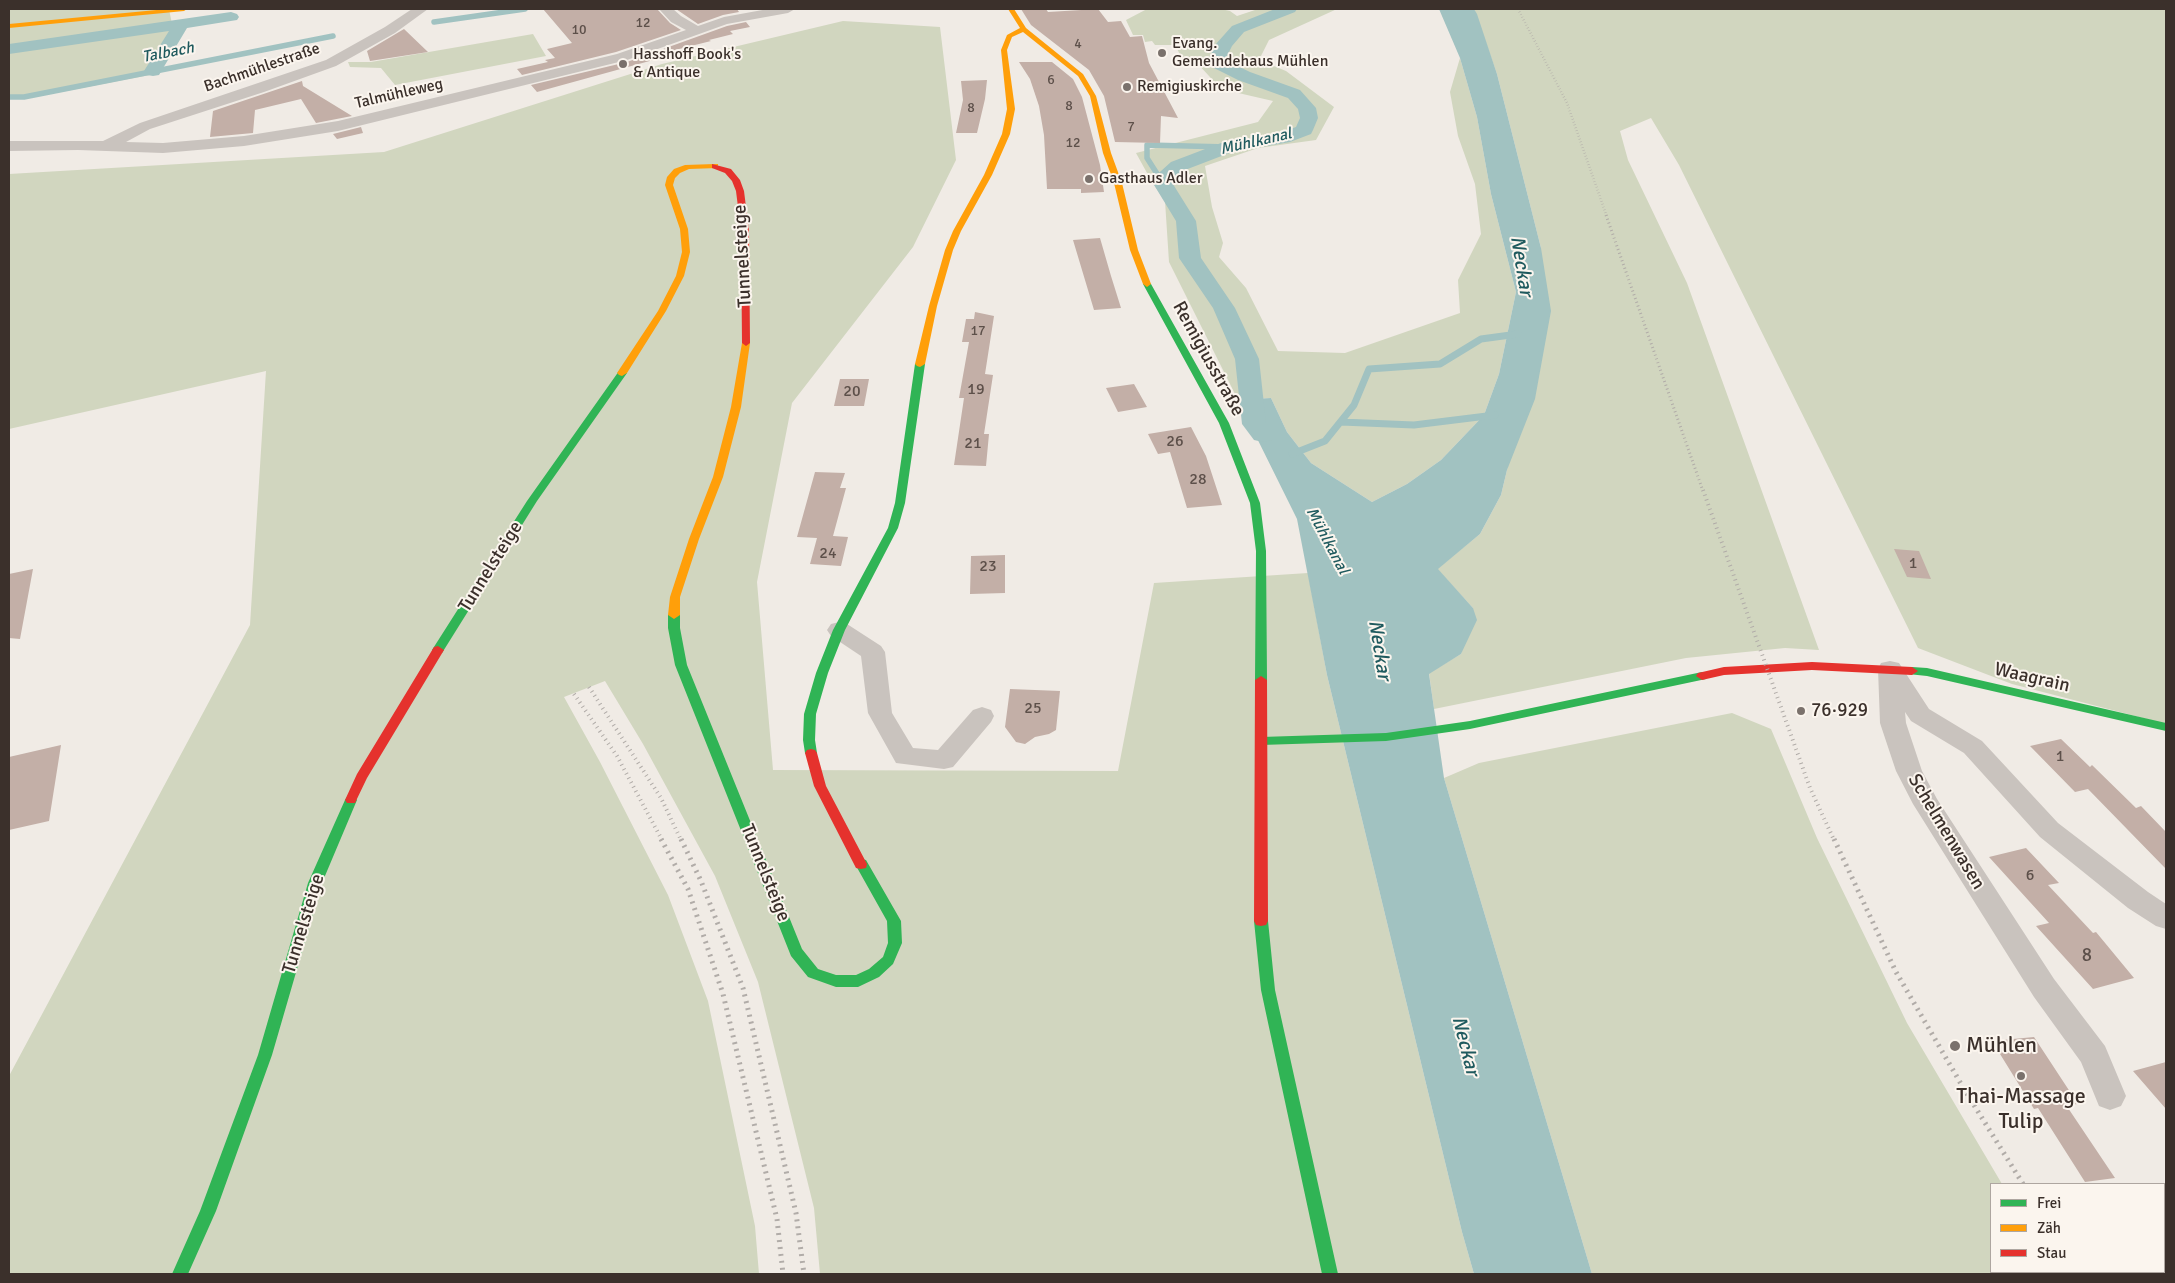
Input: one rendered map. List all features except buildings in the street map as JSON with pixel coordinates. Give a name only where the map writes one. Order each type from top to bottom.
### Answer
[{"type":"street","points":[[9,26],[146,11],[184,9]]},
{"type":"street","name":"Bachmühlestraße","points":[[108,145],[145,126],[259,89],[331,63],[390,30],[421,9]]},
{"type":"street","points":[[665,9],[676,20],[698,30]]},
{"type":"street","name":"Talmühleweg","points":[[9,146],[108,145],[163,148],[204,145],[338,126],[622,57],[724,21],[788,9]]},
{"type":"street","name":"Remigiusstraße","points":[[1011,9],[1017,22],[1024,29],[1081,75],[1093,96],[1107,153],[1118,183],[1134,250],[1148,286],[1224,423],[1255,503],[1261,551],[1260,914],[1268,990],[1330,1274]]},
{"type":"street","name":"Tunnelsteige","points":[[180,1274],[208,1211],[265,1055],[315,883],[361,777],[420,678],[532,502],[636,352],[662,311],[680,276],[686,252],[684,229],[669,185],[671,177],[688,167],[715,166],[728,171],[736,180],[740,191],[745,231],[747,339],[736,408],[718,478],[694,539],[675,597],[674,628],[682,665],[796,952],[813,973],[836,981],[858,981],[874,973],[888,960],[895,944],[894,921],[845,836],[820,786],[813,765],[809,740],[810,714],[822,673],[839,630],[889,536],[900,503],[916,378],[928,326],[949,250],[957,231],[995,161],[1006,134],[1011,109],[1004,50],[1009,36],[1024,29]]},
{"type":"street","points":[[839,630],[873,652],[880,713],[905,756],[944,760],[982,716]]},
{"type":"street","name":"Waagrain","points":[[1261,741],[1386,737],[1470,725],[1724,671],[1765,667],[1812,666],[1927,672],[2166,726]]},
{"type":"street","points":[[1890,669],[1920,715],[1973,747],[2049,830],[2138,900],[2166,918]]},
{"type":"street","name":"Schelmenwasen","points":[[1890,669],[1893,723],[1909,771],[1947,838],[2028,963],[2094,1055],[2110,1096]]},
{"type":"green space","points":[[9,9],[169,9],[173,29],[155,74],[24,99],[9,98]]},
{"type":"green space","points":[[1147,9],[1221,9],[1230,11],[1237,16],[1258,9],[1337,9],[1269,40],[1259,60],[1286,71],[1334,107],[1316,140],[1258,148],[1205,166],[1212,207],[1223,243],[1219,257],[1246,288],[1278,351],[1345,353],[1460,313],[1458,280],[1481,234],[1475,184],[1458,136],[1450,92],[1460,58],[1477,117],[1491,194],[1516,292],[1499,374],[1484,415],[1441,460],[1407,484],[1372,502],[1311,463],[1287,432],[1271,398],[1252,399],[1241,406],[1169,262],[1165,201],[1136,153],[1258,122],[1273,101],[1221,89],[1197,63],[1185,64],[1175,45],[1155,45],[1152,41],[1145,42],[1143,35],[1133,35],[1126,20]]},
{"type":"green space","points":[[1474,9],[2166,9],[2166,724],[2012,684],[1918,648],[1679,165],[1651,118],[1620,131],[1628,160],[1687,283],[1819,650],[1785,648],[1686,658],[1434,709],[1429,673],[1461,654],[1473,608],[1437,569],[1480,534],[1501,495],[1507,470],[1541,248],[1497,74]]},
{"type":"green space","points":[[843,21],[940,27],[956,160],[913,247],[792,403],[757,582],[773,770],[1118,771],[1154,583],[1308,573],[1327,675],[1462,1232],[1474,1274],[820,1274],[814,1208],[758,982],[715,876],[643,744],[605,681],[564,697],[600,762],[668,895],[708,1001],[755,1226],[759,1274],[9,1274],[9,1076],[250,625],[266,371],[9,429],[9,174],[384,152],[662,64]]},
{"type":"green space","points":[[533,34],[546,56],[395,85],[381,68],[350,67],[348,62],[371,62]]},
{"type":"green space","points":[[1732,713],[1771,729],[1817,838],[1907,1023],[2001,1183],[1990,1183],[1990,1273],[2056,1274],[1592,1274],[1444,778],[1479,763]]},
{"type":"water","name":"Neckar","points":[[1439,9],[1474,9],[1477,14],[1497,74],[1541,248],[1551,311],[1535,399],[1507,470],[1501,495],[1480,534],[1438,569],[1473,608],[1477,620],[1461,654],[1429,674],[1444,778],[1592,1274],[1474,1274],[1462,1232],[1327,675],[1297,519],[1241,406],[1252,399],[1271,398],[1287,432],[1311,463],[1372,502],[1407,484],[1441,460],[1484,415],[1499,374],[1516,292],[1491,194],[1477,117],[1460,58]]},
{"type":"waterway","name":"Talbach","points":[[434,22],[525,9]]},
{"type":"waterway","name":"Mühlkanal","points":[[1263,435],[1254,424],[1247,359],[1224,308],[1190,258],[1186,221],[1161,180],[1178,166],[1228,147],[1283,138],[1304,130],[1309,118],[1307,108],[1294,94],[1244,76],[1216,62],[1224,44],[1238,29],[1289,9]]},
{"type":"waterway","points":[[181,24],[231,17]]},
{"type":"waterway","points":[[9,49],[181,24]]},
{"type":"waterway","points":[[153,71],[181,24]]},
{"type":"waterway","name":"Talbach","points":[[9,97],[24,97],[333,36]]},
{"type":"waterway","points":[[1161,180],[1147,158],[1147,145],[1228,147]]},
{"type":"waterway","points":[[1292,454],[1325,441],[1354,405],[1369,369],[1440,364],[1481,339],[1518,334]]},
{"type":"waterway","points":[[1341,422],[1414,425],[1495,415]]},
{"type":"railway","points":[[1518,9],[1567,103],[1607,217]]},
{"type":"railway","points":[[1606,215],[1703,491]]},
{"type":"railway","points":[[1703,490],[1810,788],[1834,840]]},
{"type":"railway","points":[[589,687],[661,798],[681,840]]},
{"type":"railway","points":[[574,694],[617,756],[662,840]]},
{"type":"railway","points":[[661,839],[688,889],[723,994],[777,1219],[783,1274]]},
{"type":"railway","points":[[681,839],[701,881],[743,988],[796,1213],[804,1274]]},
{"type":"railway","points":[[1834,839],[1896,972],[1964,1089],[2022,1183]]},
{"type":"traffic: fast","points":[[1147,284],[1224,423],[1255,503],[1261,551],[1261,680]]},
{"type":"traffic: fast","points":[[811,753],[809,740],[810,714],[822,673],[839,630],[893,528],[900,503],[920,364]]},
{"type":"traffic: fast","points":[[438,650],[532,501],[622,373]]},
{"type":"traffic: fast","points":[[674,615],[674,628],[681,665],[796,952],[813,973],[836,981],[858,981],[874,973],[888,960],[895,943],[894,921],[861,864]]},
{"type":"traffic: fast","points":[[1912,671],[1927,672],[2166,727]]},
{"type":"traffic: fast","points":[[1261,741],[1386,737],[1470,725],[1702,676]]},
{"type":"traffic: fast","points":[[180,1274],[208,1211],[265,1055],[315,883],[351,800]]},
{"type":"traffic: fast","points":[[1261,921],[1268,990],[1330,1274]]},
{"type":"traffic: slow","points":[[9,26],[184,9]]},
{"type":"traffic: slow","points":[[1011,9],[1024,29],[1081,75],[1093,96],[1107,153],[1118,183],[1134,250],[1147,284]]},
{"type":"traffic: slow","points":[[920,364],[933,306],[949,250],[957,231],[988,175],[1006,134],[1011,109],[1004,50],[1009,36],[1024,29]]},
{"type":"traffic: slow","points":[[622,373],[662,311],[680,276],[686,252],[684,229],[669,185],[671,177],[677,171],[688,167],[715,166]]},
{"type":"traffic: slow","points":[[674,615],[675,597],[694,539],[718,477],[736,407],[746,343]]},
{"type":"traffic: jam","points":[[715,166],[728,171],[736,180],[740,191],[745,231],[746,343]]},
{"type":"traffic: jam","points":[[351,800],[361,777],[438,650]]},
{"type":"traffic: jam","points":[[1702,676],[1724,671],[1812,666],[1912,671]]},
{"type":"traffic: jam","points":[[1261,680],[1261,921]]},
{"type":"traffic: jam","points":[[811,753],[820,786],[861,864]]},
{"type":"place","name":"Evang. Gemeindehaus Mühlen","points":[[1162,53]]},
{"type":"place","name":"Hasshoff Book's & Antique","points":[[623,64]]},
{"type":"place","name":"Remigiuskirche","points":[[1127,87]]},
{"type":"place","name":"Gasthaus Adler","points":[[1089,179]]},
{"type":"place","name":"76·929","points":[[1801,711]]},
{"type":"place","name":"Mühlen","points":[[1955,1046]]},
{"type":"place","name":"Thai-Massage Tulip","points":[[2021,1076]]}]
